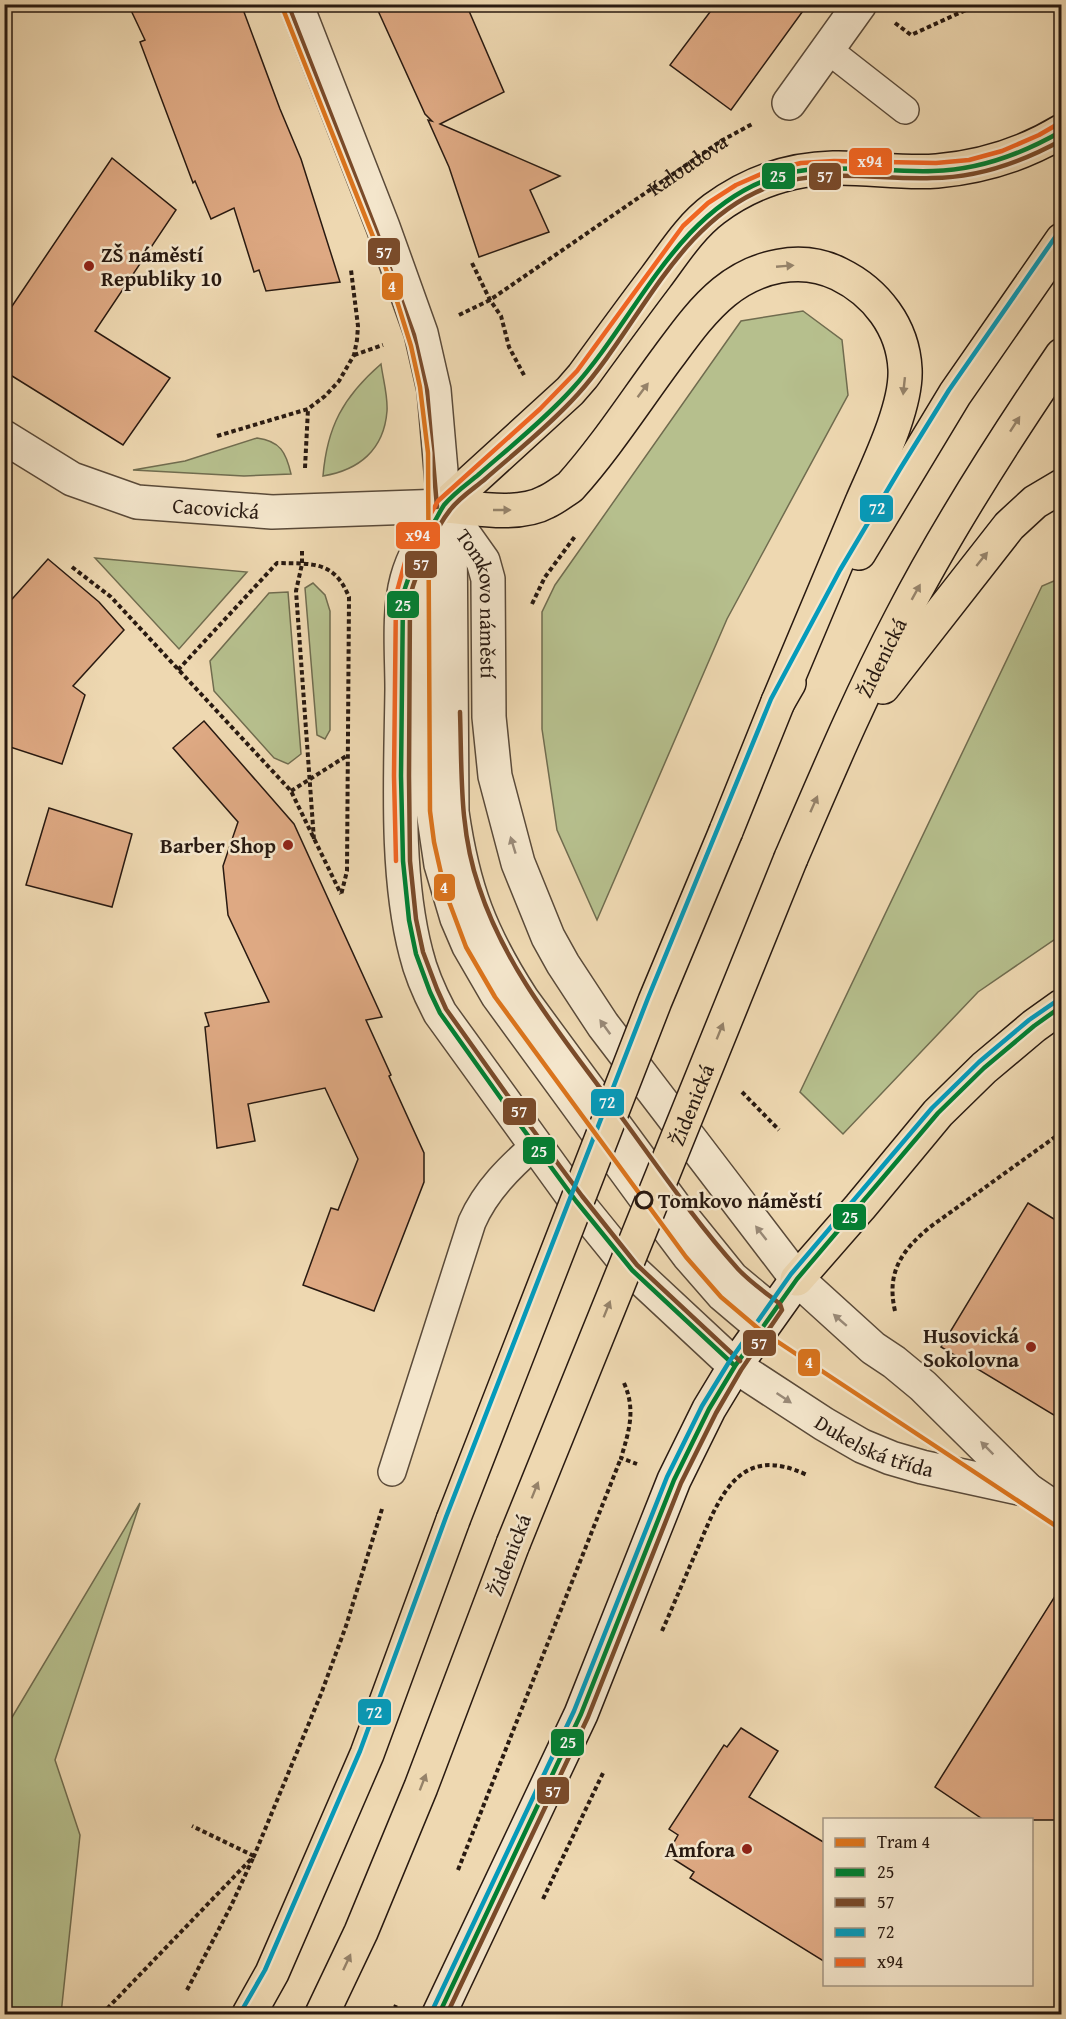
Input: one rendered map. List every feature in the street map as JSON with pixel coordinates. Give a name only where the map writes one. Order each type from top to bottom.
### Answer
[{"type":"highway","points":[[442,518],[583,376],[689,231],[713,209],[740,191],[770,178],[802,170],[834,168],[936,171],[970,167],[1004,158],[1042,142],[1062,130]]},
{"type":"highway","points":[[778,702],[847,574],[906,473],[955,394],[1062,240]]},
{"type":"highway","points":[[249,2014],[272,1973],[367,1754],[453,1520],[655,1001],[884,451],[904,393],[905,369],[901,344],[892,322],[878,302],[859,286],[836,273],[812,266],[786,265],[760,270],[724,291],[696,320],[570,487],[545,504],[524,509],[442,518]]},
{"type":"highway","name":"Židenická","points":[[322,2014],[361,1932],[421,1787],[513,1544],[791,858],[843,738],[901,618],[965,504],[1062,355]]},
{"type":"highway","points":[[843,738],[1009,526],[1035,502],[1062,486]]},
{"type":"highway","points":[[797,1280],[938,1113],[984,1068],[1062,1006]]},
{"type":"street","points":[[296,4],[383,227],[421,333],[434,390],[442,518]]},
{"type":"street","points":[[789,103],[827,49],[873,11]]},
{"type":"street","name":"Cacovická","points":[[4,436],[72,479],[137,502],[272,512],[442,518]]},
{"type":"street","name":"Tomkovo náměstí","points":[[735,1366],[637,1276],[576,1201],[440,1012],[416,954],[409,920],[403,861],[401,776],[403,595],[414,558],[442,518],[483,561],[488,579],[489,717],[495,777],[518,863],[548,937],[603,1025],[797,1280]]},
{"type":"street","points":[[439,2014],[581,1714],[674,1480],[709,1409],[735,1366],[797,1280]]},
{"type":"street","name":"Dukelská třída","points":[[797,1280],[866,1342],[923,1386],[1028,1490],[1062,1513]]},
{"type":"street","name":"Dukelská třída","points":[[735,1366],[862,1446],[922,1467],[1028,1490]]},
{"type":"lane","points":[[827,49],[905,110]]},
{"type":"lane","points":[[442,518],[430,811],[438,865],[458,928],[482,976],[501,1006],[682,1251],[722,1297],[767,1320]]},
{"type":"lane","points":[[392,1472],[479,1206],[492,1188],[536,1144]]},
{"type":"path","points":[[873,11],[911,35],[979,4]]},
{"type":"path","name":"Kaloudova","points":[[490,300],[721,141],[789,103]]},
{"type":"path","points":[[472,263],[490,300],[501,316],[509,347],[545,414]]},
{"type":"path","points":[[217,436],[308,409],[339,381],[354,355],[357,340],[358,327],[351,270]]},
{"type":"path","points":[[529,613],[544,578],[578,533]]},
{"type":"path","points":[[72,567],[111,597],[178,670],[291,791],[341,895],[347,871],[349,597],[344,584],[335,573],[322,566],[277,563],[178,670]]},
{"type":"path","points":[[302,564],[296,591],[314,840]]},
{"type":"path","points":[[291,791],[348,755]]},
{"type":"path","points":[[737,1087],[779,1130]]},
{"type":"path","points":[[895,1314],[892,1298],[893,1282],[898,1261],[905,1254],[910,1243],[1062,1132]]},
{"type":"path","points":[[455,1877],[621,1458]]},
{"type":"path","points":[[720,1499],[727,1487],[748,1470],[779,1465],[807,1475]]},
{"type":"path","points":[[188,1990],[254,1856],[321,1694],[342,1637],[392,1472]]},
{"type":"path","points":[[192,1826],[254,1856]]},
{"type":"path","points":[[102,2014],[254,1856]]},
{"type":"path","points":[[392,2014],[397,2004]]},
{"type":"green space","points":[[803,311],[842,340],[848,395],[727,619],[597,920],[557,830],[542,729],[542,612],[555,585],[741,321]]},
{"type":"green space","points":[[381,364],[387,411],[381,437],[375,447],[358,463],[348,469],[323,476],[328,442],[339,414],[356,389]]},
{"type":"green space","points":[[257,438],[271,442],[281,449],[291,474],[244,476],[133,470],[185,461]]},
{"type":"green space","points":[[95,558],[247,572],[179,649]]},
{"type":"green space","points":[[1061,578],[1061,935],[978,992],[843,1134],[800,1092],[1042,586]]},
{"type":"green space","points":[[313,583],[325,595],[330,611],[330,730],[325,739],[317,735],[305,588]]},
{"type":"green space","points":[[288,592],[301,754],[288,764],[274,758],[214,691],[210,661],[269,593]]},
{"type":"green space","points":[[140,1503],[55,1760],[80,1835],[61,2014],[5,2014],[5,1729]]},
{"type":"building","points":[[128,4],[241,4],[301,159],[340,282],[266,291],[259,270],[254,272],[234,208],[211,219],[195,181],[193,183],[140,42],[145,40]]},
{"type":"building","points":[[375,4],[466,4],[504,92],[440,124],[560,176],[530,190],[549,232],[479,257],[449,167],[428,120],[432,121],[425,114]]},
{"type":"building","points":[[716,4],[808,4],[731,110],[670,65]]},
{"type":"building","name":"ZŠ náměstí Republiky 10","points":[[112,158],[176,210],[95,331],[170,378],[123,445],[4,371],[4,318]]},
{"type":"building","points":[[48,559],[99,602],[124,630],[73,686],[85,695],[62,764],[4,745],[4,608]]},
{"type":"building","points":[[204,721],[294,824],[382,1017],[366,1020],[424,1153],[424,1182],[374,1311],[303,1285],[331,1208],[338,1210],[358,1159],[325,1088],[248,1104],[255,1141],[217,1148],[205,1027],[209,1026],[205,1013],[269,1002],[228,915],[223,866],[238,822],[173,748]]},
{"type":"building","points":[[49,808],[132,834],[112,907],[26,885]]},
{"type":"building","points":[[1028,1203],[1062,1224],[1062,1420],[941,1347]]},
{"type":"building","points":[[1062,1585],[1062,1820],[981,1818],[935,1787]]},
{"type":"building","name":"Amfora","points":[[741,1728],[778,1751],[749,1797],[823,1842],[823,1961],[690,1878],[694,1872],[667,1855],[678,1835],[669,1829],[724,1745],[727,1747]]},
{"type":"tram line","name":"4","points":[[281,4],[391,282],[411,346],[420,387],[428,453],[430,811],[445,891],[466,947],[495,997],[686,1257],[721,1297],[760,1330],[1062,1530]]},
{"type":"transit line","name":"57","points":[[289,7],[376,230],[414,335],[427,391],[437,507]]},
{"type":"transit line","name":"x94","points":[[396,861],[394,776],[396,595],[407,555],[438,501],[540,409],[577,371],[683,226],[708,203],[736,185],[768,171],[801,163],[834,161],[936,163],[969,160],[1002,151],[1058,124]]},
{"type":"transit line","name":"25","points":[[735,1366],[632,1270],[576,1201],[507,1107],[440,1013],[430,992],[416,954],[409,920],[403,861],[401,776],[403,595],[420,550],[444,505],[527,433],[572,389],[683,241],[708,216],[737,194],[771,178],[810,170],[851,168],[933,171],[967,168],[1016,154],[1062,131]]},
{"type":"transit line","name":"57","points":[[740,1361],[637,1265],[513,1103],[446,1009],[437,989],[423,952],[416,919],[410,861],[410,596],[432,539],[454,506],[533,438],[578,394],[687,247],[712,221],[741,200],[774,185],[813,177],[932,178],[983,172],[1015,162],[1062,140]]},
{"type":"transit line","name":"72","points":[[242,2010],[265,1970],[360,1751],[446,1517],[648,998],[771,699],[840,570],[900,469],[949,390],[1056,236]]},
{"type":"transit line","name":"57","points":[[447,2014],[588,1717],[681,1483],[716,1413],[741,1370],[782,1310],[780,1304],[738,1269],[690,1210],[556,1029],[504,947],[479,887],[468,844],[463,801],[460,712]]},
{"type":"transit line","name":"72","points":[[432,2011],[574,1711],[667,1477],[702,1406],[729,1362],[791,1274],[932,1108],[979,1062],[1029,1020],[1058,1000]]},
{"type":"transit line","name":"25","points":[[439,2014],[581,1714],[674,1480],[709,1409],[735,1366],[797,1279],[938,1113],[984,1068],[1062,1006]]},
{"type":"place","name":"ZŠ náměstí Republiky 10","points":[[89,266]]},
{"type":"place","name":"Barber Shop","points":[[288,845]]},
{"type":"place","name":"Tomkovo náměstí","points":[[644,1200]]},
{"type":"place","name":"Husovická Sokolovna","points":[[1031,1347]]},
{"type":"place","name":"Amfora","points":[[747,1849]]}]
